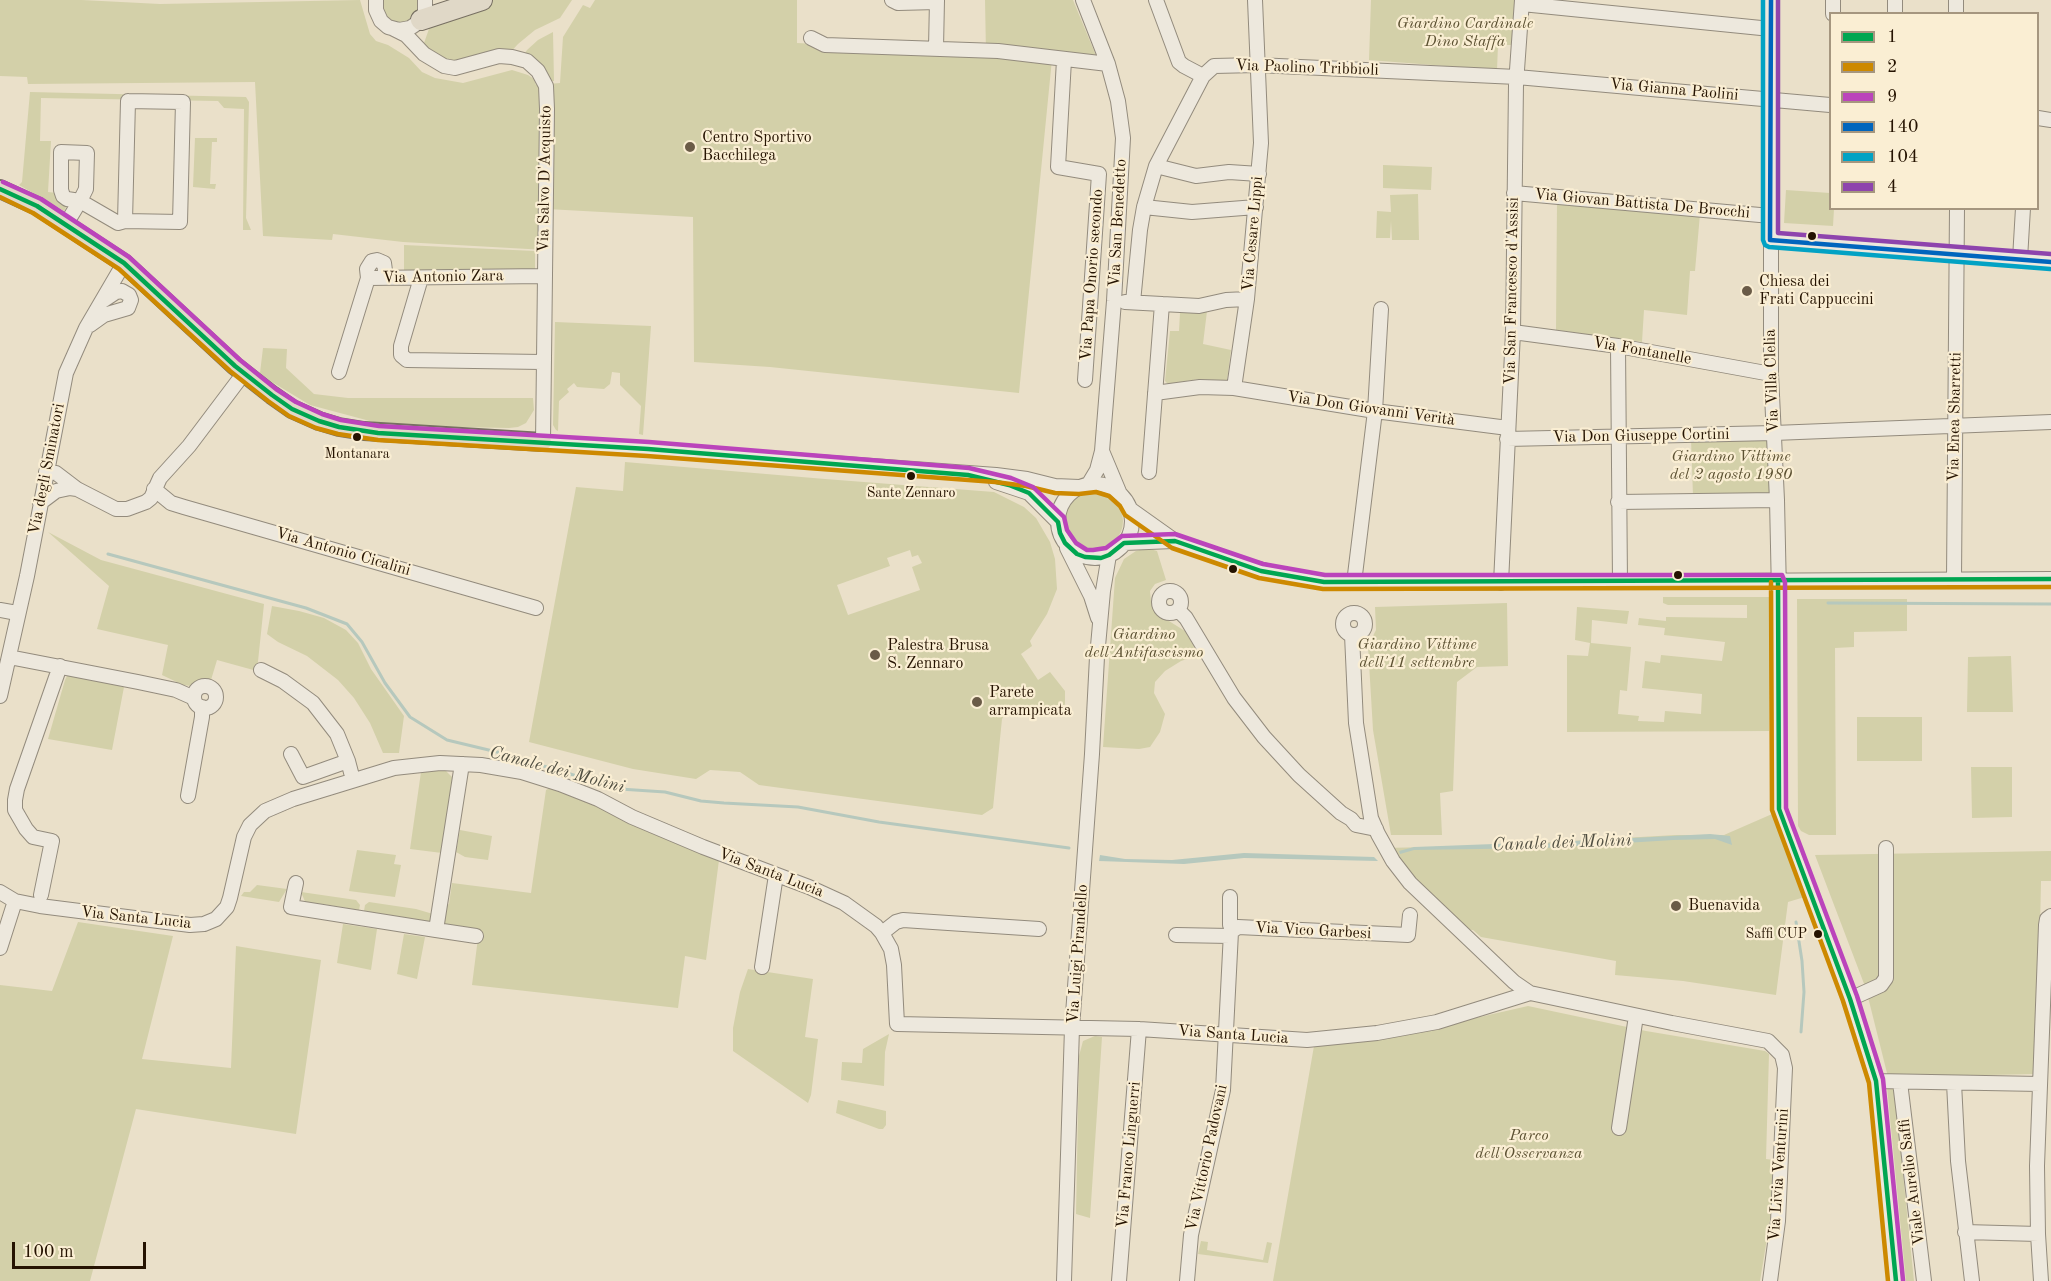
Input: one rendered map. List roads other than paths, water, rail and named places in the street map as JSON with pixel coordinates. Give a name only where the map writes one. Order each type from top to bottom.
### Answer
[{"type":"highway","points":[[419,22],[482,0]]},
{"type":"main road","points":[[5,191],[66,224],[124,263],[244,373],[292,409],[339,427],[378,433],[543,442]]},
{"type":"street","points":[[376,0],[378,16],[384,23],[406,34],[424,54],[432,59]]},
{"type":"street","points":[[425,0],[426,8],[419,22],[419,37],[432,59]]},
{"type":"street","points":[[892,0],[898,3],[937,1],[936,48]]},
{"type":"street","name":"Via San Benedetto","points":[[1083,0],[1108,64],[1118,101],[1123,138],[1114,301],[1102,451],[1097,470],[1083,486]]},
{"type":"street","points":[[1133,302],[1140,230],[1156,166],[1203,76],[1179,62],[1156,0]]},
{"type":"street","name":"Via Cesare Lippi","points":[[1234,388],[1247,299],[1261,143],[1256,0]]},
{"type":"street","name":"Via Villa Clelia","points":[[1771,0],[1771,374],[1778,582]]},
{"type":"street","points":[[1522,2],[1771,29]]},
{"type":"street","name":"Via San Francesco d'Assisi","points":[[1501,583],[1513,332],[1516,77],[1522,2]]},
{"type":"street","points":[[392,28],[405,30],[419,22]]},
{"type":"street","points":[[811,38],[825,45],[998,51],[1108,64]]},
{"type":"street","name":"Via Salvo D'Acquisto","points":[[432,59],[444,66],[455,68],[499,56],[512,57],[527,61],[538,71],[546,86],[543,442]]},
{"type":"street","name":"Via Papa Onorio secondo","points":[[1064,60],[1058,167],[1098,174],[1085,380]]},
{"type":"street","name":"Via Paolino Tribbioli","points":[[1203,76],[1207,69],[1214,66],[1257,65],[1516,77]]},
{"type":"street","name":"Via Gianna Paolini","points":[[1516,77],[1829,105]]},
{"type":"street","points":[[66,224],[80,201],[118,223],[125,221],[180,222],[183,102],[128,101],[125,221]]},
{"type":"street","points":[[1156,166],[1196,176],[1229,172],[1258,174]]},
{"type":"street","name":"Via Giovan Battista De Brocchi","points":[[1514,193],[1771,216]]},
{"type":"street","points":[[1144,207],[1191,212],[1256,207]]},
{"type":"street","name":"Via Enea Sbarretti","points":[[1954,579],[1957,210]]},
{"type":"street","points":[[2020,259],[2023,210]]},
{"type":"street","points":[[1770,240],[2051,262]]},
{"type":"street","name":"Via Antonio Zara","points":[[339,372],[368,278],[369,264],[376,260],[384,264],[386,278],[544,276]]},
{"type":"street","name":"Via degli Sminatori","points":[[0,696],[27,576],[66,373],[86,328],[124,263]]},
{"type":"street","points":[[421,278],[401,346],[401,355],[407,360],[542,362]]},
{"type":"street","points":[[86,328],[104,315],[128,308],[131,300],[129,295],[122,291],[104,300]]},
{"type":"street","points":[[1114,301],[1199,306],[1226,300],[1247,299]]},
{"type":"street","points":[[1149,472],[1162,304]]},
{"type":"street","points":[[1354,584],[1375,411],[1382,309]]},
{"type":"street","name":"Via Fontanelle","points":[[1513,332],[1618,346],[1771,374]]},
{"type":"street","points":[[1618,346],[1620,582]]},
{"type":"street","points":[[46,472],[56,473],[77,489],[116,509],[134,507],[154,489],[160,478],[189,446],[244,373]]},
{"type":"street","points":[[1155,393],[1200,387],[1234,388]]},
{"type":"street","name":"Via Don Giovanni Verità","points":[[1234,388],[1508,434]]},
{"type":"street","name":"Via Don Giuseppe Cortini","points":[[1508,434],[1618,436],[1774,433],[2051,422]]},
{"type":"street","points":[[543,442],[968,475],[1028,486],[1105,486],[1120,494],[1130,509],[1175,542],[1261,571],[1302,579],[1354,584],[2051,579]]},
{"type":"street","name":"Via San Benedetto","points":[[1102,451],[1120,494]]},
{"type":"street","points":[[1028,486],[1058,522]]},
{"type":"street","points":[[1083,486],[1072,492],[1061,505],[1058,522],[1065,543],[1077,554],[1101,558],[1109,555],[1124,543],[1131,527],[1130,509]]},
{"type":"street","points":[[40,503],[56,491],[77,489]]},
{"type":"street","name":"Via Antonio Cicalini","points":[[154,489],[171,503],[536,608]]},
{"type":"street","points":[[1618,502],[1777,500]]},
{"type":"street","points":[[1124,543],[1175,542]]},
{"type":"street","name":"Via Luigi Pirandello","points":[[1065,543],[1091,596],[1100,628]]},
{"type":"street","name":"Via Luigi Pirandello","points":[[1064,1281],[1072,1028],[1100,628],[1109,555]]},
{"type":"street","name":"Viale Aurelio Saffi","points":[[1778,582],[1779,809],[1850,999],[1876,1081],[1896,1281]]},
{"type":"street","points":[[0,610],[16,617]]},
{"type":"street","points":[[1178,610],[1186,618],[1234,698],[1264,737],[1299,775],[1341,813],[1352,819],[1373,823]]},
{"type":"street","points":[[0,618],[16,617]]},
{"type":"street","name":"Via Livia Venturini","points":[[1353,635],[1356,723],[1373,823],[1393,861],[1410,883],[1514,982],[1530,993],[1768,1041],[1782,1055],[1786,1069],[1778,1221],[1770,1281]]},
{"type":"street","points":[[9,657],[176,690],[200,704],[188,796]]},
{"type":"street","points":[[41,894],[52,841],[33,837],[15,810],[15,800],[60,666]]},
{"type":"street","points":[[261,670],[283,681],[313,704],[337,734],[353,780]]},
{"type":"street","points":[[291,754],[303,777],[348,761]]},
{"type":"street","name":"Via Santa Lucia","points":[[0,892],[15,901],[62,909],[190,925],[210,922],[226,907],[230,898],[240,846],[250,825],[257,817],[293,799],[394,768],[440,763],[481,765],[522,772],[560,784],[703,847],[844,903],[882,933],[893,957],[897,1024],[1140,1029],[1307,1040],[1377,1033],[1437,1022],[1530,993]]},
{"type":"street","points":[[436,930],[462,764]]},
{"type":"street","points":[[1850,999],[1881,985],[1886,978],[1886,848]]},
{"type":"street","points":[[762,967],[776,875]]},
{"type":"street","points":[[296,883],[291,906],[476,936]]},
{"type":"street","points":[[1176,935],[1231,933],[1230,897]]},
{"type":"street","points":[[0,948],[15,901]]},
{"type":"street","name":"Via Vico Garbesi","points":[[1225,1035],[1231,933],[1238,927],[1408,935],[1410,915]]},
{"type":"street","points":[[2041,1281],[2038,1234],[2044,1166],[2040,1084],[2046,1043],[2046,925],[2047,919],[2051,916]]},
{"type":"street","points":[[882,933],[896,922],[903,920],[1039,929]]},
{"type":"street","name":"Via Livia Venturini","points":[[1496,965],[1506,995],[1500,1003]]},
{"type":"street","points":[[1619,1128],[1636,1016]]},
{"type":"street","name":"Via Franco Linguerri","points":[[1119,1281],[1140,1029]]},
{"type":"street","name":"Via Vittorio Padovani","points":[[1187,1281],[1191,1235],[1223,1090],[1225,1035]]},
{"type":"street","points":[[1876,1081],[2040,1084]]},
{"type":"street","name":"Viale Aurelio Saffi","points":[[1900,1082],[1924,1281]]},
{"type":"street","points":[[1954,1083],[1958,1161],[1972,1281]]},
{"type":"street","points":[[1965,1232],[2038,1234]]},
{"type":"water","points":[[1710,834],[1730,836],[1732,845],[1715,839],[1545,848],[1414,850],[1400,854],[1399,851],[1414,847],[1543,844]]},
{"type":"water","points":[[1244,853],[1374,857],[1378,861],[1244,858],[1184,864],[1099,861],[1100,855],[1125,859],[1172,860]]},
{"type":"waterway","name":"Canale dei Molini","points":[[108,554],[306,608],[347,624],[362,642],[385,683],[410,717],[447,740],[497,752],[620,789],[665,792],[701,801],[798,807],[879,822],[1069,848]]},
{"type":"waterway","points":[[1828,603],[2051,604]]},
{"type":"waterway","name":"Canale dei Molini","points":[[1796,922],[1804,992],[1801,1032]]},
{"type":"place","name":"Centro Sportivo Bacchilega","points":[[690,147]]},
{"type":"place","name":"Chiesa dei Frati Cappuccini","points":[[1747,291]]},
{"type":"place","name":"Montanara","points":[[357,437]]},
{"type":"place","name":"Sante Zennaro","points":[[911,476]]},
{"type":"place","name":"Palestra Brusa S. Zennaro","points":[[875,655]]},
{"type":"place","name":"Parete arrampicata","points":[[977,702]]},
{"type":"place","name":"Buenavida","points":[[1676,906]]},
{"type":"place","name":"Saffi CUP","points":[[1818,934]]},
{"type":"park label","name":"Giardino Cardinale Dino Staffa","points":[[1465,33]]},
{"type":"park label","name":"Giardino Vittime del 2 agosto 1980","points":[[1731,466]]},
{"type":"park label","name":"Giardino dell'Antifascismo","points":[[1144,644]]},
{"type":"park label","name":"Giardino Vittime dell'11 settembre","points":[[1417,654]]},
{"type":"park label","name":"Parco dell'Osservanza","points":[[1529,1145]]}]
